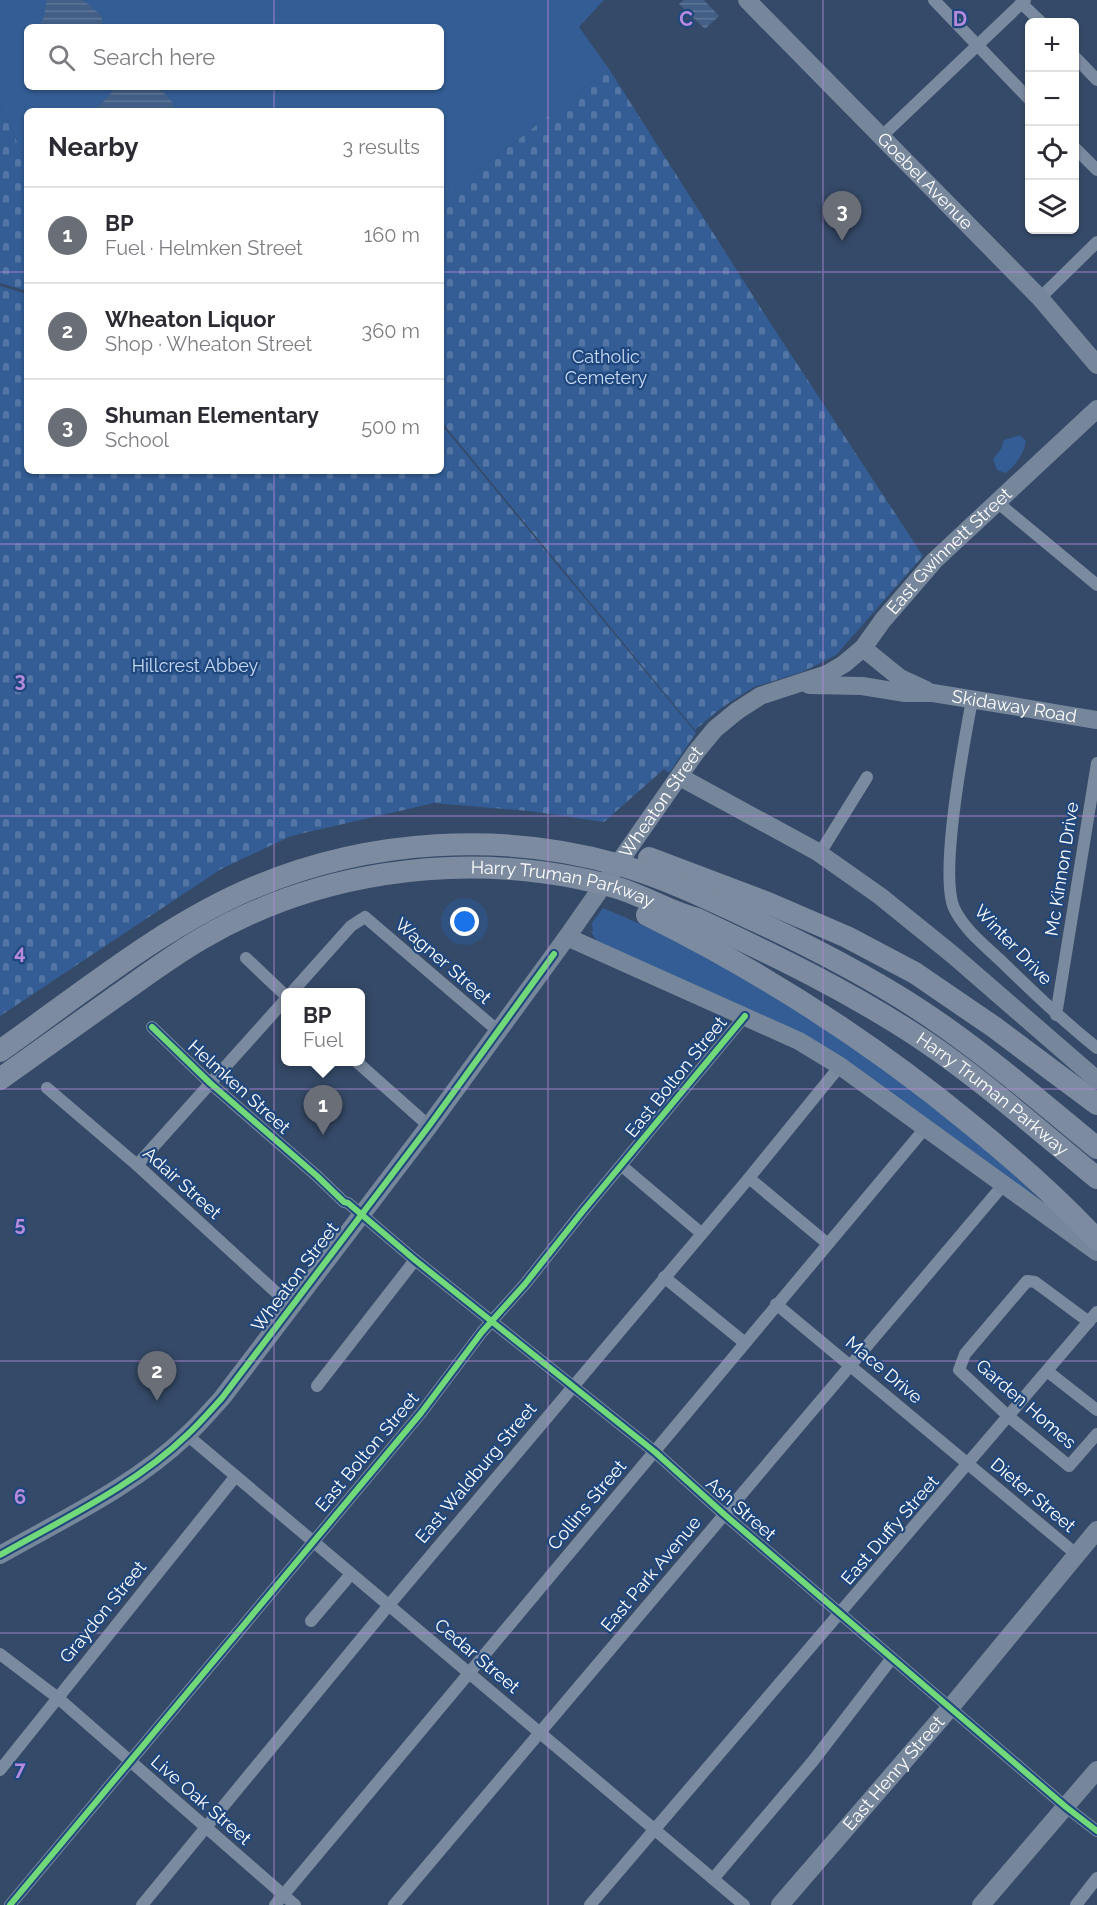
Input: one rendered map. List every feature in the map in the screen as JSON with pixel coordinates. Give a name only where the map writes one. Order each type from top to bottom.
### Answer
[{"type":"highway","points":[[0,1051],[158,940],[223,902],[293,873],[425,839],[479,834],[534,836],[569,847],[628,852],[677,876],[768,903],[837,933],[915,973],[994,1027],[1097,1104]]},
{"type":"highway","name":"Harry Truman Parkway","points":[[0,1079],[170,959],[232,922],[266,907],[300,895],[371,876],[444,868],[481,868],[546,878],[586,880],[632,893],[677,913],[697,919],[798,967],[897,1023],[986,1087],[1097,1178]]},
{"type":"highway","name":"Harry Truman Parkway","points":[[677,876],[809,946],[909,1003],[970,1045],[1097,1148]]},
{"type":"highway","points":[[546,878],[598,895],[704,944],[858,1037],[936,1095],[998,1147],[1069,1210],[1097,1240]]},
{"type":"main road","name":"Goebel Avenue","points":[[747,0],[1040,298],[1097,365]]},
{"type":"main road","name":"East Gwinnett Street","points":[[798,685],[827,674],[844,664],[863,648],[883,620],[934,561],[1097,408]]},
{"type":"main road","points":[[863,648],[890,689]]},
{"type":"main road","name":"Skidaway Road","points":[[863,648],[900,678],[933,693]]},
{"type":"main road","name":"Skidaway Road","points":[[798,685],[862,686],[905,693],[933,693],[1097,720]]},
{"type":"main road","name":"Wheaton Street","points":[[0,1555],[112,1491],[142,1471],[187,1436],[222,1398],[429,1126],[567,937],[696,752],[716,729],[737,711],[760,696],[798,685]]},
{"type":"main road","points":[[680,777],[754,815],[820,853],[880,896],[953,955],[1097,1080]]},
{"type":"main road","points":[[567,937],[799,1041],[840,1066],[1097,1252]]},
{"type":"main road","name":"East Henry Street","points":[[780,1905],[951,1708],[1097,1530]]},
{"type":"main road","points":[[981,1905],[1097,1770]]},
{"type":"street","points":[[934,0],[1025,96]]},
{"type":"street","points":[[881,137],[1023,2],[1037,18]]},
{"type":"street","points":[[1079,61],[1097,80]]},
{"type":"street","points":[[1079,152],[1097,170]]},
{"type":"street","points":[[1040,298],[1097,242]]},
{"type":"street","points":[[997,502],[1097,585]]},
{"type":"street","name":"Winter Drive","points":[[972,700],[950,846],[953,906],[965,927],[1056,1015],[1097,1048]]},
{"type":"street","name":"Mc Kinnon Drive","points":[[1056,1015],[1097,763]]},
{"type":"street","points":[[820,853],[867,777]]},
{"type":"street","name":"Wagner Street","points":[[296,988],[351,926],[365,917],[498,1031]]},
{"type":"street","points":[[246,958],[281,994]]},
{"type":"street","points":[[137,1166],[281,1003]]},
{"type":"street","name":"East Bolton Street","points":[[10,1905],[421,1413],[492,1321],[745,1016]]},
{"type":"street","name":"Helmken Street","points":[[152,1027],[210,1083],[344,1202],[361,1214]]},
{"type":"street","points":[[362,1066],[429,1126]]},
{"type":"street","name":"East Waldburg Street","points":[[142,1905],[389,1605],[749,1178],[840,1066]]},
{"type":"street","name":"Adair Street","points":[[47,1088],[137,1166],[292,1307]]},
{"type":"street","name":"Collins Street","points":[[280,1900],[926,1127]]},
{"type":"street","points":[[622,1166],[701,1233]]},
{"type":"street","points":[[749,1178],[828,1244]]},
{"type":"street","name":"East Park Avenue","points":[[394,1905],[1004,1185]]},
{"type":"street","name":"Ash Street","points":[[361,1214],[655,1452],[725,1515],[1097,1831]]},
{"type":"street","points":[[317,1386],[415,1260]]},
{"type":"street","points":[[664,1277],[745,1343]]},
{"type":"street","name":"Garden Homes","points":[[1093,1317],[1035,1282],[1027,1281],[965,1354],[959,1370],[1008,1416],[1069,1466],[1097,1434]]},
{"type":"street","name":"Mace Drive","points":[[776,1304],[967,1464]]},
{"type":"street","name":"East Duffy Street","points":[[590,1905],[1093,1317]]},
{"type":"street","points":[[1047,1371],[1097,1410]]},
{"type":"street","name":"Cedar Street","points":[[187,1436],[744,1905]]},
{"type":"street","name":"Dieter Street","points":[[967,1464],[1076,1554]]},
{"type":"street","name":"Graydon Street","points":[[0,1770],[235,1477]]},
{"type":"street","points":[[311,1621],[351,1574]]},
{"type":"street","name":"Live Oak Street","points":[[0,1654],[58,1698],[129,1762],[206,1826],[280,1900],[295,1905]]},
{"type":"street","points":[[713,1879],[813,1761],[892,1658]]},
{"type":"street","points":[[1076,1905],[1097,1878]]},
{"type":"green space","points":[[0,0],[604,0],[579,27],[609,69],[444,197],[444,108],[24,108],[24,157],[0,104]]},
{"type":"green space","name":"Catholic Cemetery","points":[[609,69],[769,321],[923,556],[836,655],[802,672],[754,687],[721,708],[695,730],[444,425],[444,197]]},
{"type":"green space","points":[[0,104],[24,157],[24,290],[0,283]]},
{"type":"green space","name":"Hillcrest Abbey","points":[[0,286],[24,293],[24,474],[444,474],[444,428],[696,733],[669,773],[664,769],[604,822],[529,811],[434,803],[291,836],[221,869],[0,1016]]},
{"type":"green space","points":[[1020,435],[1026,441],[1019,458],[1006,473],[997,470],[993,459],[1001,449],[1004,440]]},
{"type":"green space","points":[[603,908],[702,954],[751,981],[845,1040],[934,1106],[993,1156],[1043,1203],[852,1066],[597,941],[591,932],[593,931],[592,923]]},
{"type":"shaded area","points":[[47,0],[83,0],[101,15],[102,24],[40,24]]},
{"type":"shaded area","points":[[684,0],[704,0],[719,16],[705,29],[679,4]]},
{"type":"shaded area","points":[[114,90],[162,90],[174,108],[97,108]]},
{"type":"cycle path","points":[[0,1555],[73,1515],[144,1470],[187,1435],[222,1398],[429,1126],[554,954]]},
{"type":"cycle path","points":[[10,1905],[421,1413],[482,1332],[525,1284],[745,1016]]},
{"type":"cycle path","points":[[152,1027],[210,1083],[344,1202],[655,1452],[725,1515],[1097,1831]]},
{"type":"place","name":"Shuman Elementary","points":[[842,241]]},
{"type":"place","name":"BP","points":[[323,1135]]},
{"type":"place","name":"Wheaton Liquor","points":[[157,1401]]}]
